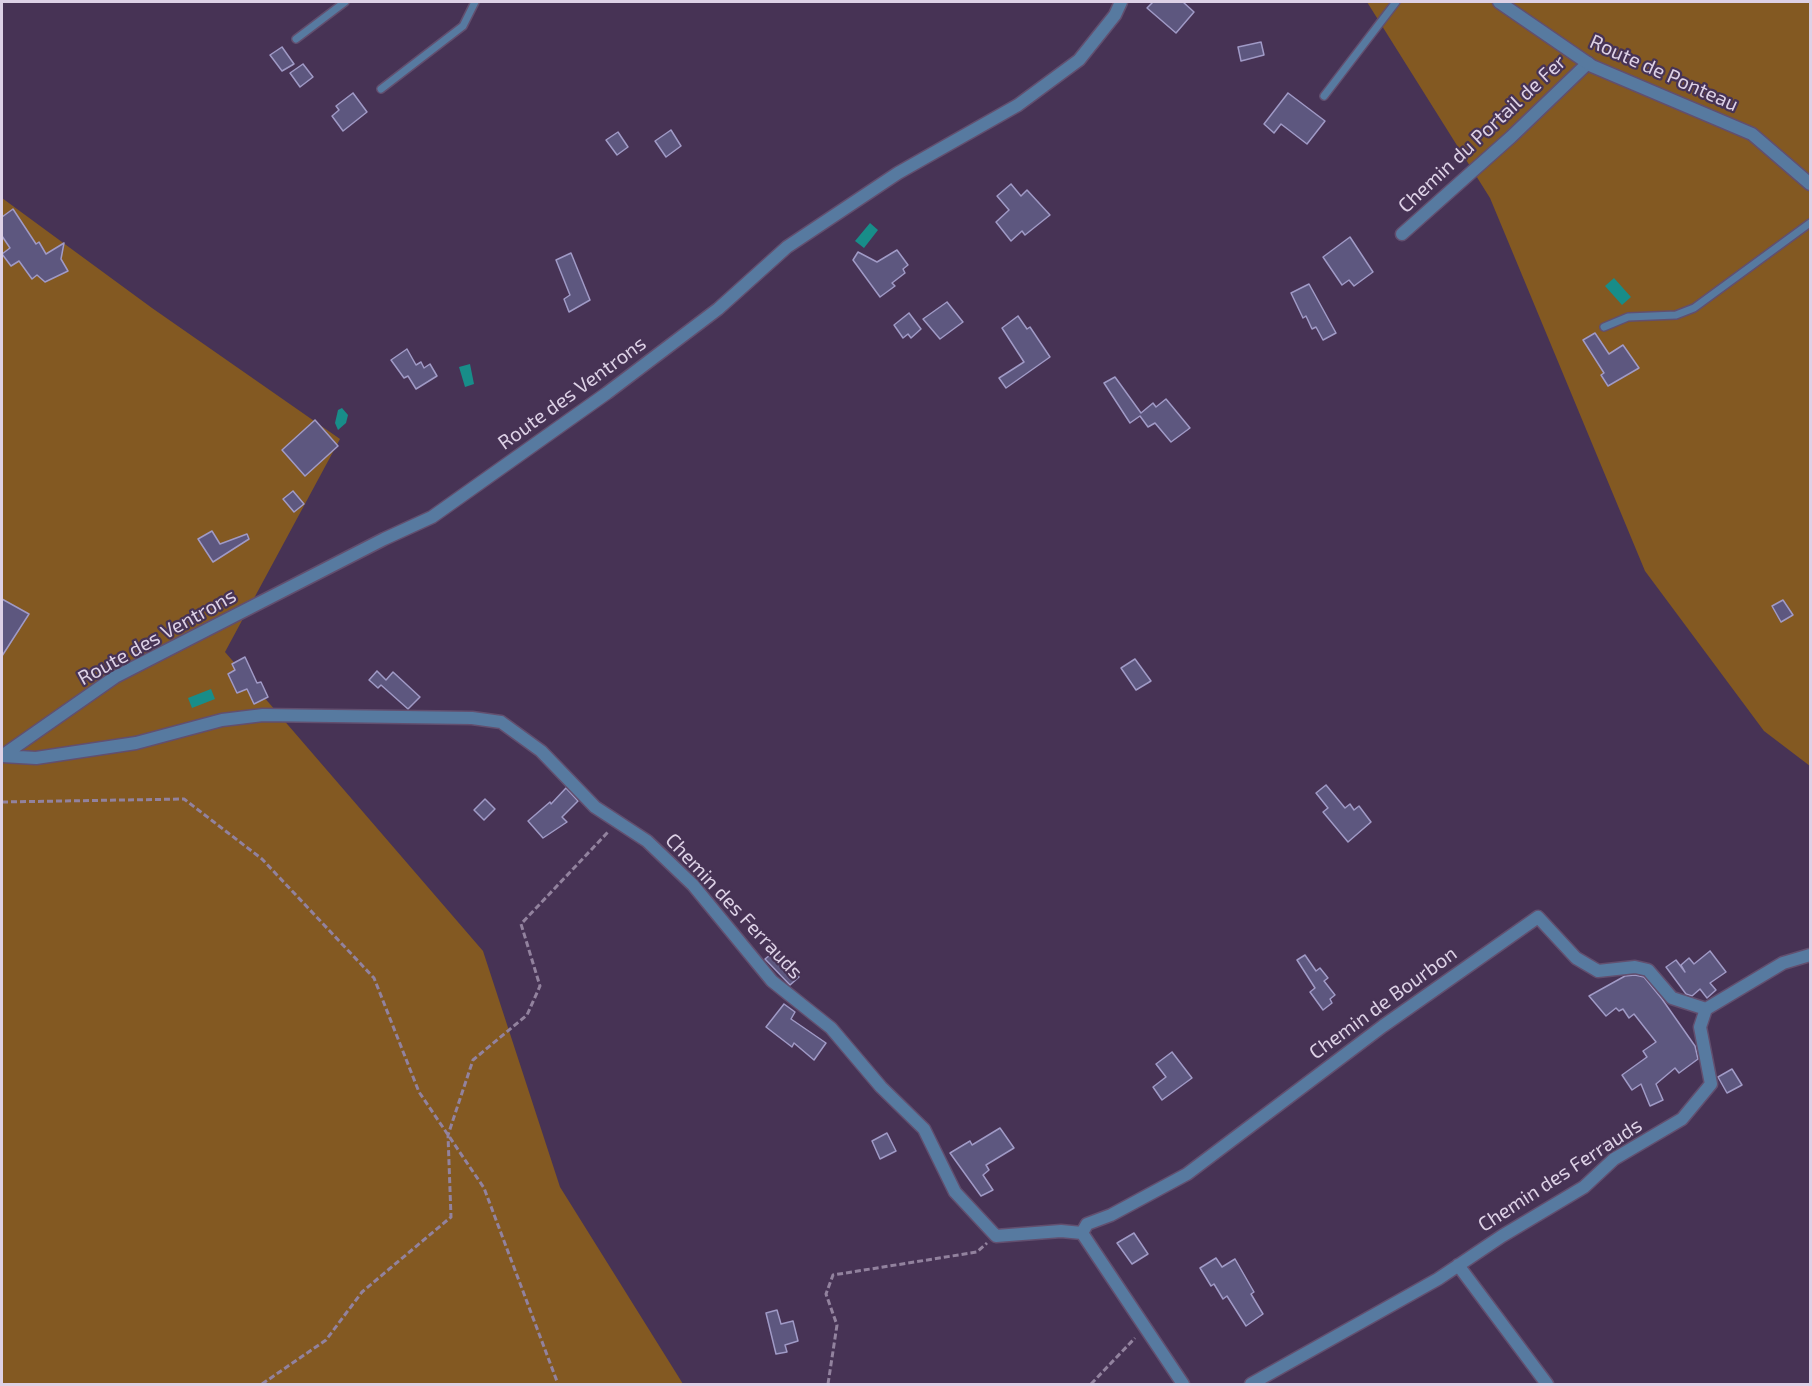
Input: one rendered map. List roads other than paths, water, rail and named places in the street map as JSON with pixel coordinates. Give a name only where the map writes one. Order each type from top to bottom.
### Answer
[{"type":"street","name":"Route des Ventrons","points":[[2,756],[115,677],[384,539],[432,517],[616,386],[718,309],[787,248],[897,173],[1018,105],[1079,60],[1115,15],[1121,2]]},
{"type":"street","name":"Route de Ponteau","points":[[1499,2],[1588,63],[1752,134],[1810,184]]},
{"type":"street","name":"Chemin du Portail de Fer","points":[[1402,234],[1588,63]]},
{"type":"street","name":"Chemin des Ferrauds","points":[[2,756],[36,758],[136,744],[222,720],[263,715],[472,718],[501,722],[541,751],[595,807],[647,841],[693,885],[772,981],[831,1028],[881,1087],[924,1129],[955,1192],[996,1236],[1061,1231],[1082,1233]]},
{"type":"street","name":"Chemin de Bourbon","points":[[1082,1233],[1087,1224],[1111,1215],[1187,1174],[1383,1026],[1538,917],[1576,958],[1598,971],[1635,968],[1648,970],[1672,998],[1706,1009]]},
{"type":"street","points":[[1706,1009],[1783,963],[1810,955]]},
{"type":"street","name":"Chemin des Ferrauds","points":[[1251,1384],[1458,1265],[1584,1187],[1614,1159],[1682,1119],[1711,1084],[1700,1027],[1706,1009]]},
{"type":"street","points":[[1082,1233],[1183,1384]]},
{"type":"street","points":[[1458,1265],[1547,1384]]},
{"type":"lane","points":[[296,39],[345,2]]},
{"type":"lane","points":[[381,88],[463,26],[475,2]]},
{"type":"lane","points":[[1324,96],[1396,2]]},
{"type":"lane","points":[[1604,327],[1628,316],[1676,315],[1694,308],[1810,223]]}]
